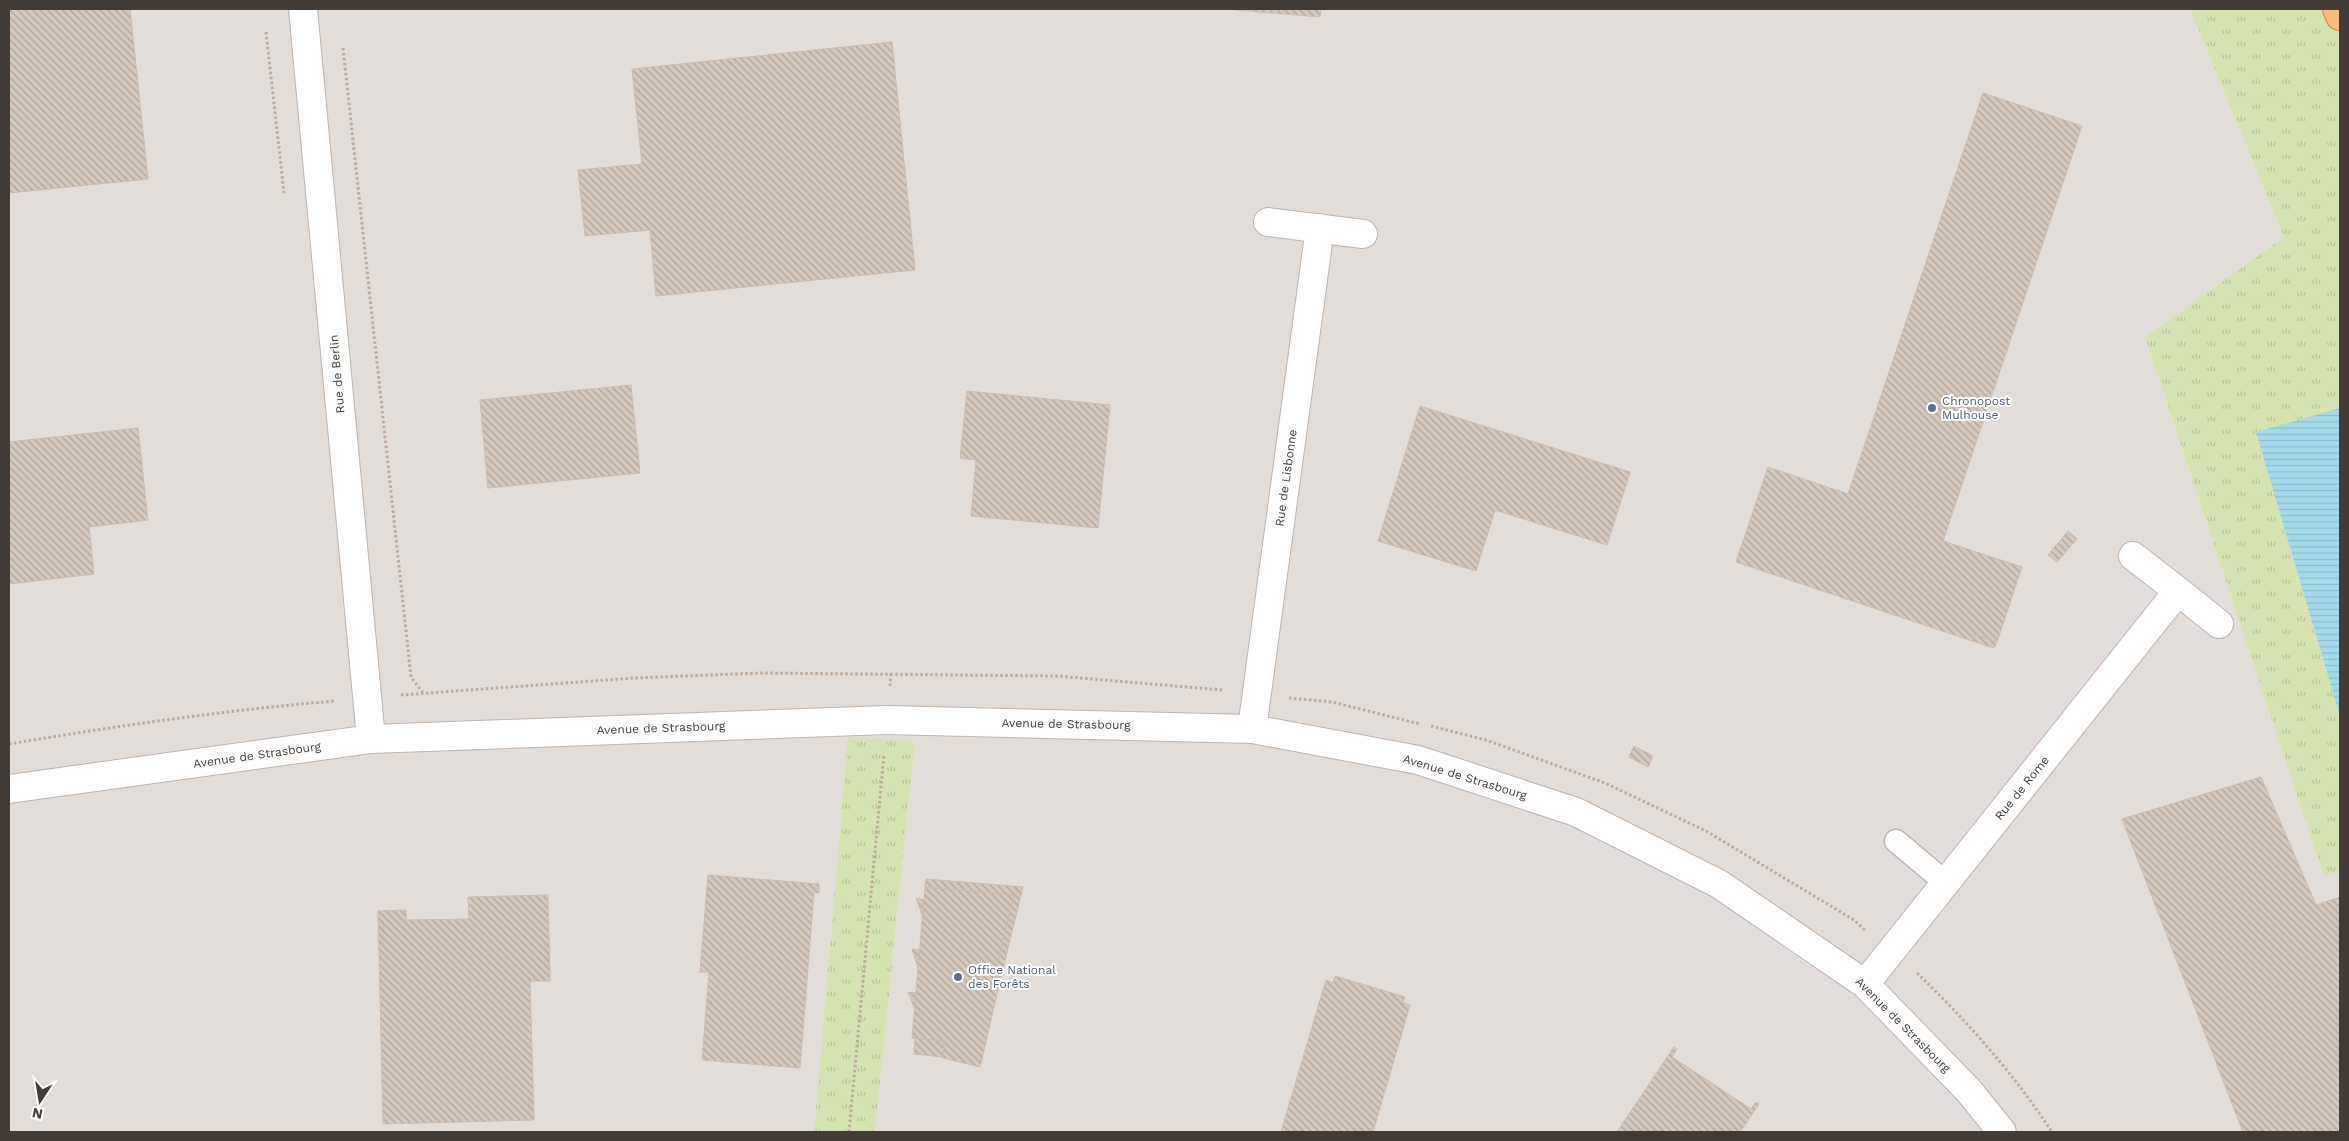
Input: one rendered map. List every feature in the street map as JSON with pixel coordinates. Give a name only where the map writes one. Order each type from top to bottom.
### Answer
[{"type":"highway","points":[[2337,9],[2340,16]]},
{"type":"street","name":"Rue de Berlin","points":[[303,9],[371,739]]},
{"type":"street","points":[[1268,222],[1363,234]]},
{"type":"street","name":"Rue de Lisbonne","points":[[1252,729],[1320,228]]},
{"type":"street","points":[[2133,556],[2219,624]]},
{"type":"street","name":"Rue de Rome","points":[[1865,984],[2178,591]]},
{"type":"street","name":"Avenue de Strasbourg","points":[[9,789],[371,739],[887,720],[1252,729],[1418,760],[1576,812],[1719,884],[1865,984],[1969,1091],[2002,1132]]},
{"type":"lane","points":[[1896,841],[1946,883]]},
{"type":"path","points":[[343,45],[411,677],[423,693]]},
{"type":"path","points":[[9,744],[249,708],[423,693],[664,677],[761,673],[1056,676],[1207,688],[1332,702],[1486,740],[1605,783],[1706,831],[1854,920],[1890,952],[1918,973],[1980,1038],[2033,1103],[2052,1132]]},
{"type":"path","points":[[849,1132],[891,674]]},
{"type":"shaded area","points":[[9,9],[2190,9],[2284,237],[2145,337],[2324,875],[2340,870],[2340,1132],[875,1132],[915,742],[849,737],[814,1132],[9,1132]]},
{"type":"green space","points":[[2190,9],[2340,9],[2340,870],[2324,876],[2145,337],[2284,237]]},
{"type":"green space","points":[[848,737],[915,741],[875,1132],[814,1132]]},
{"type":"water","points":[[2340,408],[2340,716],[2256,432]]},
{"type":"building","points":[[9,9],[130,9],[148,179],[9,193]]},
{"type":"building","points":[[1226,9],[1321,9],[1320,17]]},
{"type":"building","points":[[892,42],[915,270],[656,296],[650,230],[585,236],[578,170],[642,164],[632,69]]},
{"type":"building","name":"Chronopost Mulhouse","points":[[1983,93],[2082,126],[1943,541],[2022,567],[1997,642],[1974,634],[1972,641],[1736,562],[1768,467],[1848,494]]},
{"type":"building","points":[[631,385],[640,473],[488,488],[480,400]]},
{"type":"building","points":[[967,391],[1110,405],[1098,528],[971,516],[976,460],[960,458]]},
{"type":"building","points":[[1420,406],[1630,472],[1607,545],[1495,510],[1476,571],[1378,541]]},
{"type":"building","points":[[138,428],[148,520],[89,527],[94,574],[9,584],[9,442]]},
{"type":"building","points":[[2068,531],[2077,539],[2057,562],[2048,555]]},
{"type":"building","points":[[1974,634],[1997,642],[1994,648],[1972,641]]},
{"type":"building","points":[[1634,746],[1653,756],[1648,767],[1629,757]]},
{"type":"building","points":[[2261,777],[2316,905],[2340,897],[2340,1132],[2243,1132],[2122,819]]},
{"type":"building","points":[[708,875],[819,884],[819,893],[814,892],[800,1068],[702,1060],[709,972],[700,972]]},
{"type":"building","points":[[926,879],[1023,887],[1001,977],[994,976],[1014,895],[925,887]]},
{"type":"building","name":"Office National des Forêts","points":[[925,887],[1014,895],[994,976],[1001,977],[980,1067],[943,1058],[944,1041],[912,1038]]},
{"type":"building","points":[[548,895],[550,981],[530,981],[534,1120],[383,1124],[378,911],[406,910],[406,920],[469,919],[468,897]]},
{"type":"building","points":[[916,898],[924,900],[923,917]]},
{"type":"building","points":[[912,949],[920,950],[918,968]]},
{"type":"building","points":[[1335,976],[1405,997],[1403,1003],[1410,1005],[1373,1132],[1281,1132],[1326,980],[1333,983]]},
{"type":"building","points":[[908,992],[916,993],[915,1010]]},
{"type":"building","points":[[915,1038],[944,1041],[943,1057],[914,1054]]},
{"type":"building","points":[[1674,1047],[1677,1049],[1672,1057],[1751,1109],[1756,1102],[1759,1104],[1740,1132],[1617,1132]]},
{"type":"place","name":"Chronopost Mulhouse","points":[[1932,408]]},
{"type":"place","name":"Office National des Forêts","points":[[958,977]]}]
